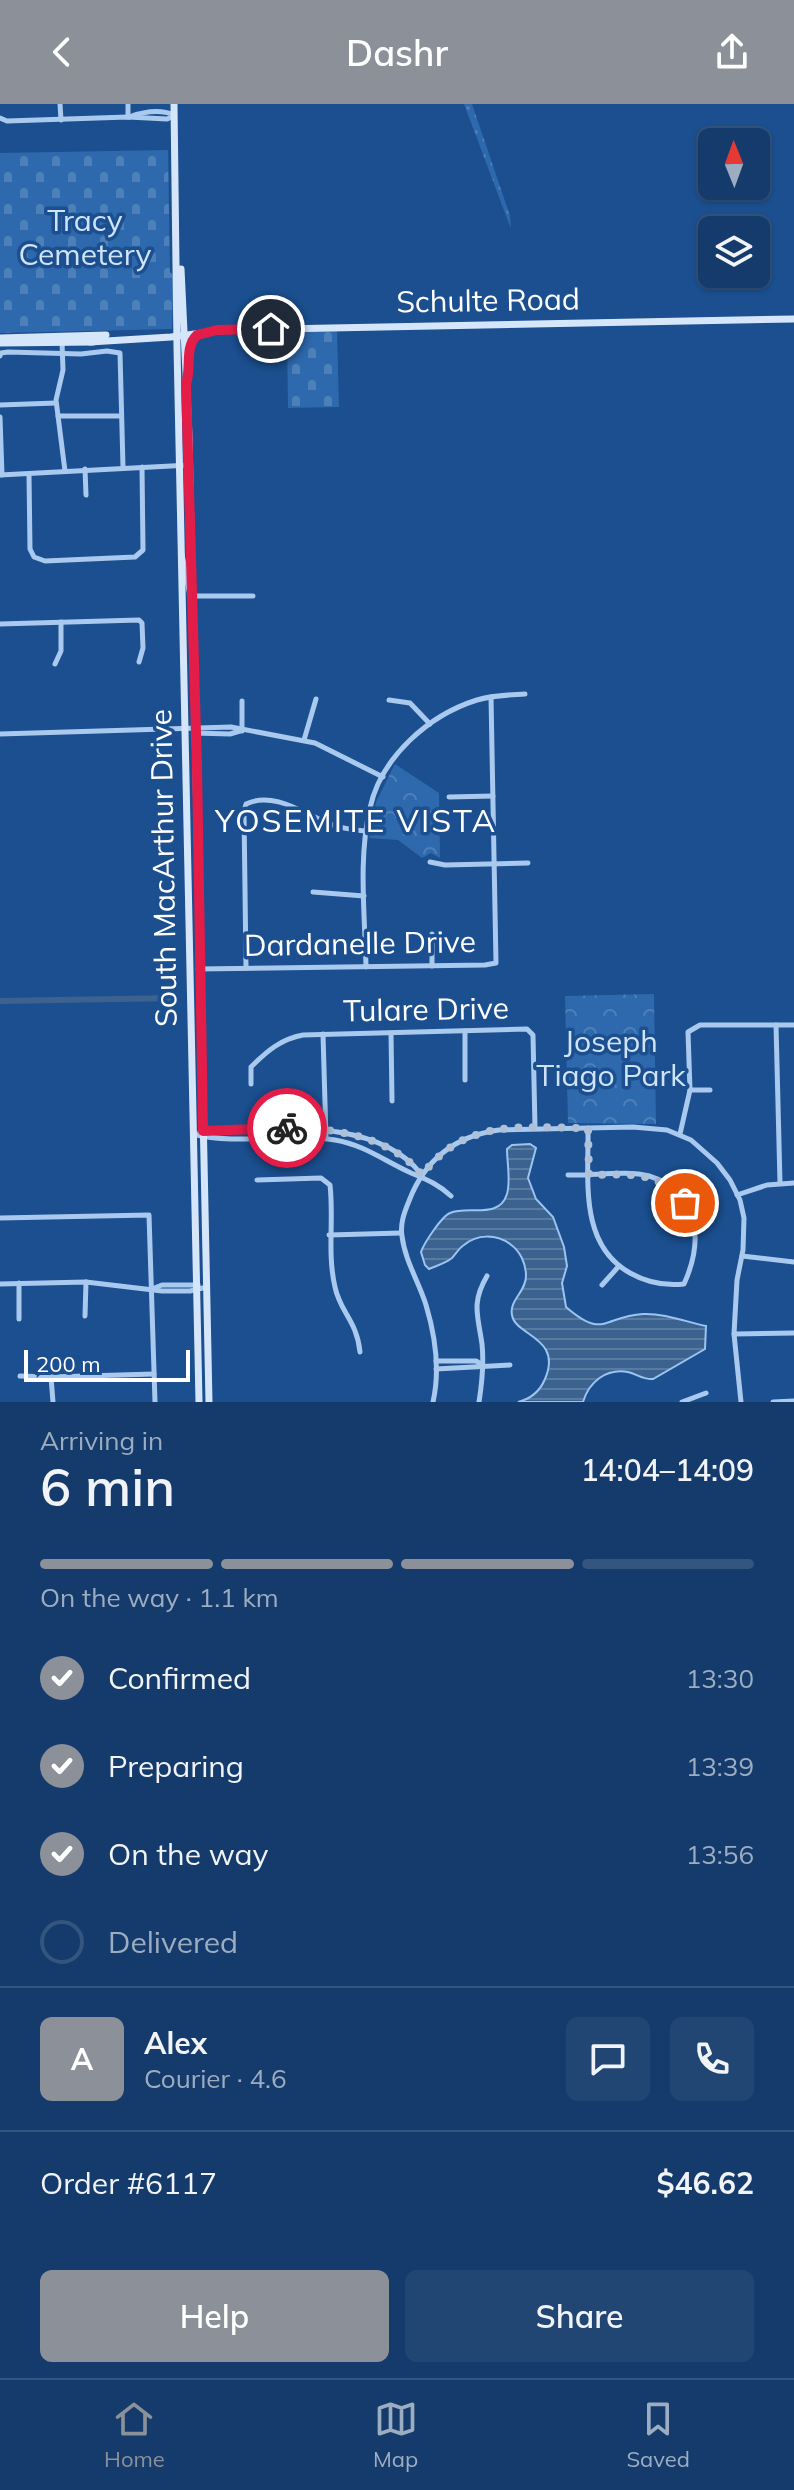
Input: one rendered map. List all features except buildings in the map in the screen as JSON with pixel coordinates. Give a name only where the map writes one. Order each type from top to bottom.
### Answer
[{"type":"main road","points":[[174,104],[180,335]]},
{"type":"main road","name":"Schulte Road","points":[[90,342],[204,332],[794,319]]},
{"type":"main road","points":[[186,384],[190,373],[189,345],[193,337],[204,332]]},
{"type":"main road","name":"Schulte Road","points":[[0,340],[17,337],[180,335]]},
{"type":"main road","name":"South MacArthur Drive","points":[[180,335],[177,359],[199,1402]]},
{"type":"main road","name":"South MacArthur Drive","points":[[180,335],[190,465],[209,1402]]},
{"type":"main road","points":[[0,340],[163,342],[173,348],[177,359]]},
{"type":"street","points":[[60,104],[61,120]]},
{"type":"street","points":[[128,104],[128,117]]},
{"type":"street","points":[[0,118],[7,121],[128,117],[167,119],[175,115]]},
{"type":"street","points":[[62,342],[63,370],[56,403],[65,471]]},
{"type":"street","points":[[0,356],[8,352],[120,353],[123,467]]},
{"type":"street","points":[[0,405],[56,403]]},
{"type":"street","points":[[58,416],[121,416]]},
{"type":"street","points":[[0,417],[1,475],[190,465]]},
{"type":"street","points":[[29,474],[30,549],[34,557],[45,561],[135,557],[141,554],[144,540],[142,467]]},
{"type":"street","points":[[85,469],[86,495]]},
{"type":"street","points":[[182,553],[188,592],[193,597],[253,596]]},
{"type":"street","points":[[0,624],[139,620],[142,623],[143,648],[139,662]]},
{"type":"street","points":[[55,664],[61,651],[61,622]]},
{"type":"street","points":[[366,967],[366,831],[370,805],[383,777],[413,736],[451,710],[491,697],[525,694]]},
{"type":"street","points":[[491,697],[495,863]]},
{"type":"street","points":[[304,740],[316,699]]},
{"type":"street","points":[[389,700],[410,703],[430,724]]},
{"type":"street","points":[[242,701],[242,731]]},
{"type":"street","points":[[0,734],[186,730],[230,734],[242,731],[273,733],[336,752],[383,777]]},
{"type":"street","points":[[449,797],[493,796]]},
{"type":"street","points":[[246,968],[244,807],[250,802],[275,802],[335,826],[366,831]]},
{"type":"street","points":[[430,862],[445,865],[528,863]]},
{"type":"street","name":"Dardanelle Drive","points":[[189,969],[496,963],[495,863]]},
{"type":"street","points":[[313,892],[364,896]]},
{"type":"street","points":[[432,934],[432,966]]},
{"type":"street","points":[[776,1025],[780,1183]]},
{"type":"street","points":[[680,1134],[688,1108],[688,1032],[693,1027],[794,1025]]},
{"type":"street","points":[[465,1031],[465,1080]]},
{"type":"street","name":"Tulare Drive","points":[[251,1084],[251,1067],[268,1050],[292,1037],[531,1031],[535,1128]]},
{"type":"street","points":[[391,1033],[392,1101]]},
{"type":"street","points":[[323,1034],[326,1138]]},
{"type":"street","points":[[690,1090],[710,1090]]},
{"type":"street","points":[[433,1402],[436,1361],[426,1304],[404,1250],[401,1233],[402,1220],[422,1175],[442,1152],[465,1138],[499,1130],[646,1127],[680,1134],[701,1147],[717,1163],[737,1195],[744,1218],[734,1334],[741,1402]]},
{"type":"street","points":[[568,1175],[589,1175],[649,1176],[678,1195],[696,1227],[696,1251],[684,1284],[647,1280],[619,1266],[600,1244],[590,1215],[589,1175],[588,1128]]},
{"type":"street","points":[[203,1134],[324,1129],[382,1146],[414,1165],[422,1175]]},
{"type":"street","points":[[193,1134],[326,1138],[368,1149],[440,1185],[451,1196]]},
{"type":"street","points":[[257,1180],[327,1180],[331,1187],[329,1235],[336,1292],[355,1326],[360,1352]]},
{"type":"street","points":[[737,1195],[754,1188],[794,1183]]},
{"type":"street","points":[[0,1218],[149,1215],[155,1402]]},
{"type":"street","points":[[329,1235],[401,1233]]},
{"type":"street","points":[[742,1256],[794,1262]]},
{"type":"street","points":[[602,1285],[619,1266]]},
{"type":"street","points":[[479,1402],[482,1344],[476,1316],[477,1300],[487,1276]]},
{"type":"street","points":[[0,1284],[86,1282],[129,1289],[151,1289],[162,1285],[207,1287]]},
{"type":"street","points":[[85,1316],[86,1282]]},
{"type":"street","points":[[19,1283],[19,1319]]},
{"type":"street","points":[[734,1334],[794,1333]]},
{"type":"street","points":[[436,1361],[476,1361],[482,1365]]},
{"type":"street","points":[[435,1369],[510,1365]]},
{"type":"street","points":[[20,1376],[154,1374]]},
{"type":"street","points":[[51,1377],[53,1402]]},
{"type":"street","points":[[682,1402],[706,1393]]},
{"type":"street","points":[[773,1402],[794,1401]]},
{"type":"green space","points":[[464,104],[472,104],[510,216],[511,229]]},
{"type":"green space","name":"Tracy Cemetery","points":[[168,150],[170,272],[174,276],[172,329],[0,333],[0,153]]},
{"type":"green space","points":[[337,330],[339,407],[288,408],[287,332]]},
{"type":"green space","points":[[395,764],[439,793],[440,858],[431,853],[422,858],[398,840],[369,838],[376,802]]},
{"type":"green space","name":"Joseph Tiago Park","points":[[654,994],[656,1124],[568,1123],[565,996]]},
{"type":"shaded area","points":[[530,1144],[536,1148],[528,1178],[536,1199],[553,1217],[564,1247],[567,1266],[562,1283],[566,1307],[579,1317],[597,1324],[651,1314],[706,1326],[705,1349],[653,1379],[620,1371],[606,1374],[589,1388],[583,1402],[518,1402],[537,1391],[549,1365],[543,1346],[515,1322],[512,1315],[513,1305],[526,1276],[519,1254],[505,1241],[481,1237],[462,1246],[450,1260],[429,1269],[421,1252],[434,1230],[450,1213],[490,1209],[503,1202],[509,1183],[507,1149],[512,1145]]},
{"type":"waterway","points":[[0,1001],[175,998]]},
{"type":"way so far","points":[[287,1128],[324,1129],[371,1141],[414,1165],[422,1175],[442,1152],[480,1133],[535,1128],[588,1128],[589,1175],[649,1176],[669,1188],[685,1203]]},
{"type":"district","name":"YOSEMITE VISTA","points":[[356,821]]},
{"type":"route","points":[[271,329],[217,330],[193,337],[189,345],[190,373],[186,384],[203,1131],[287,1128]]}]
